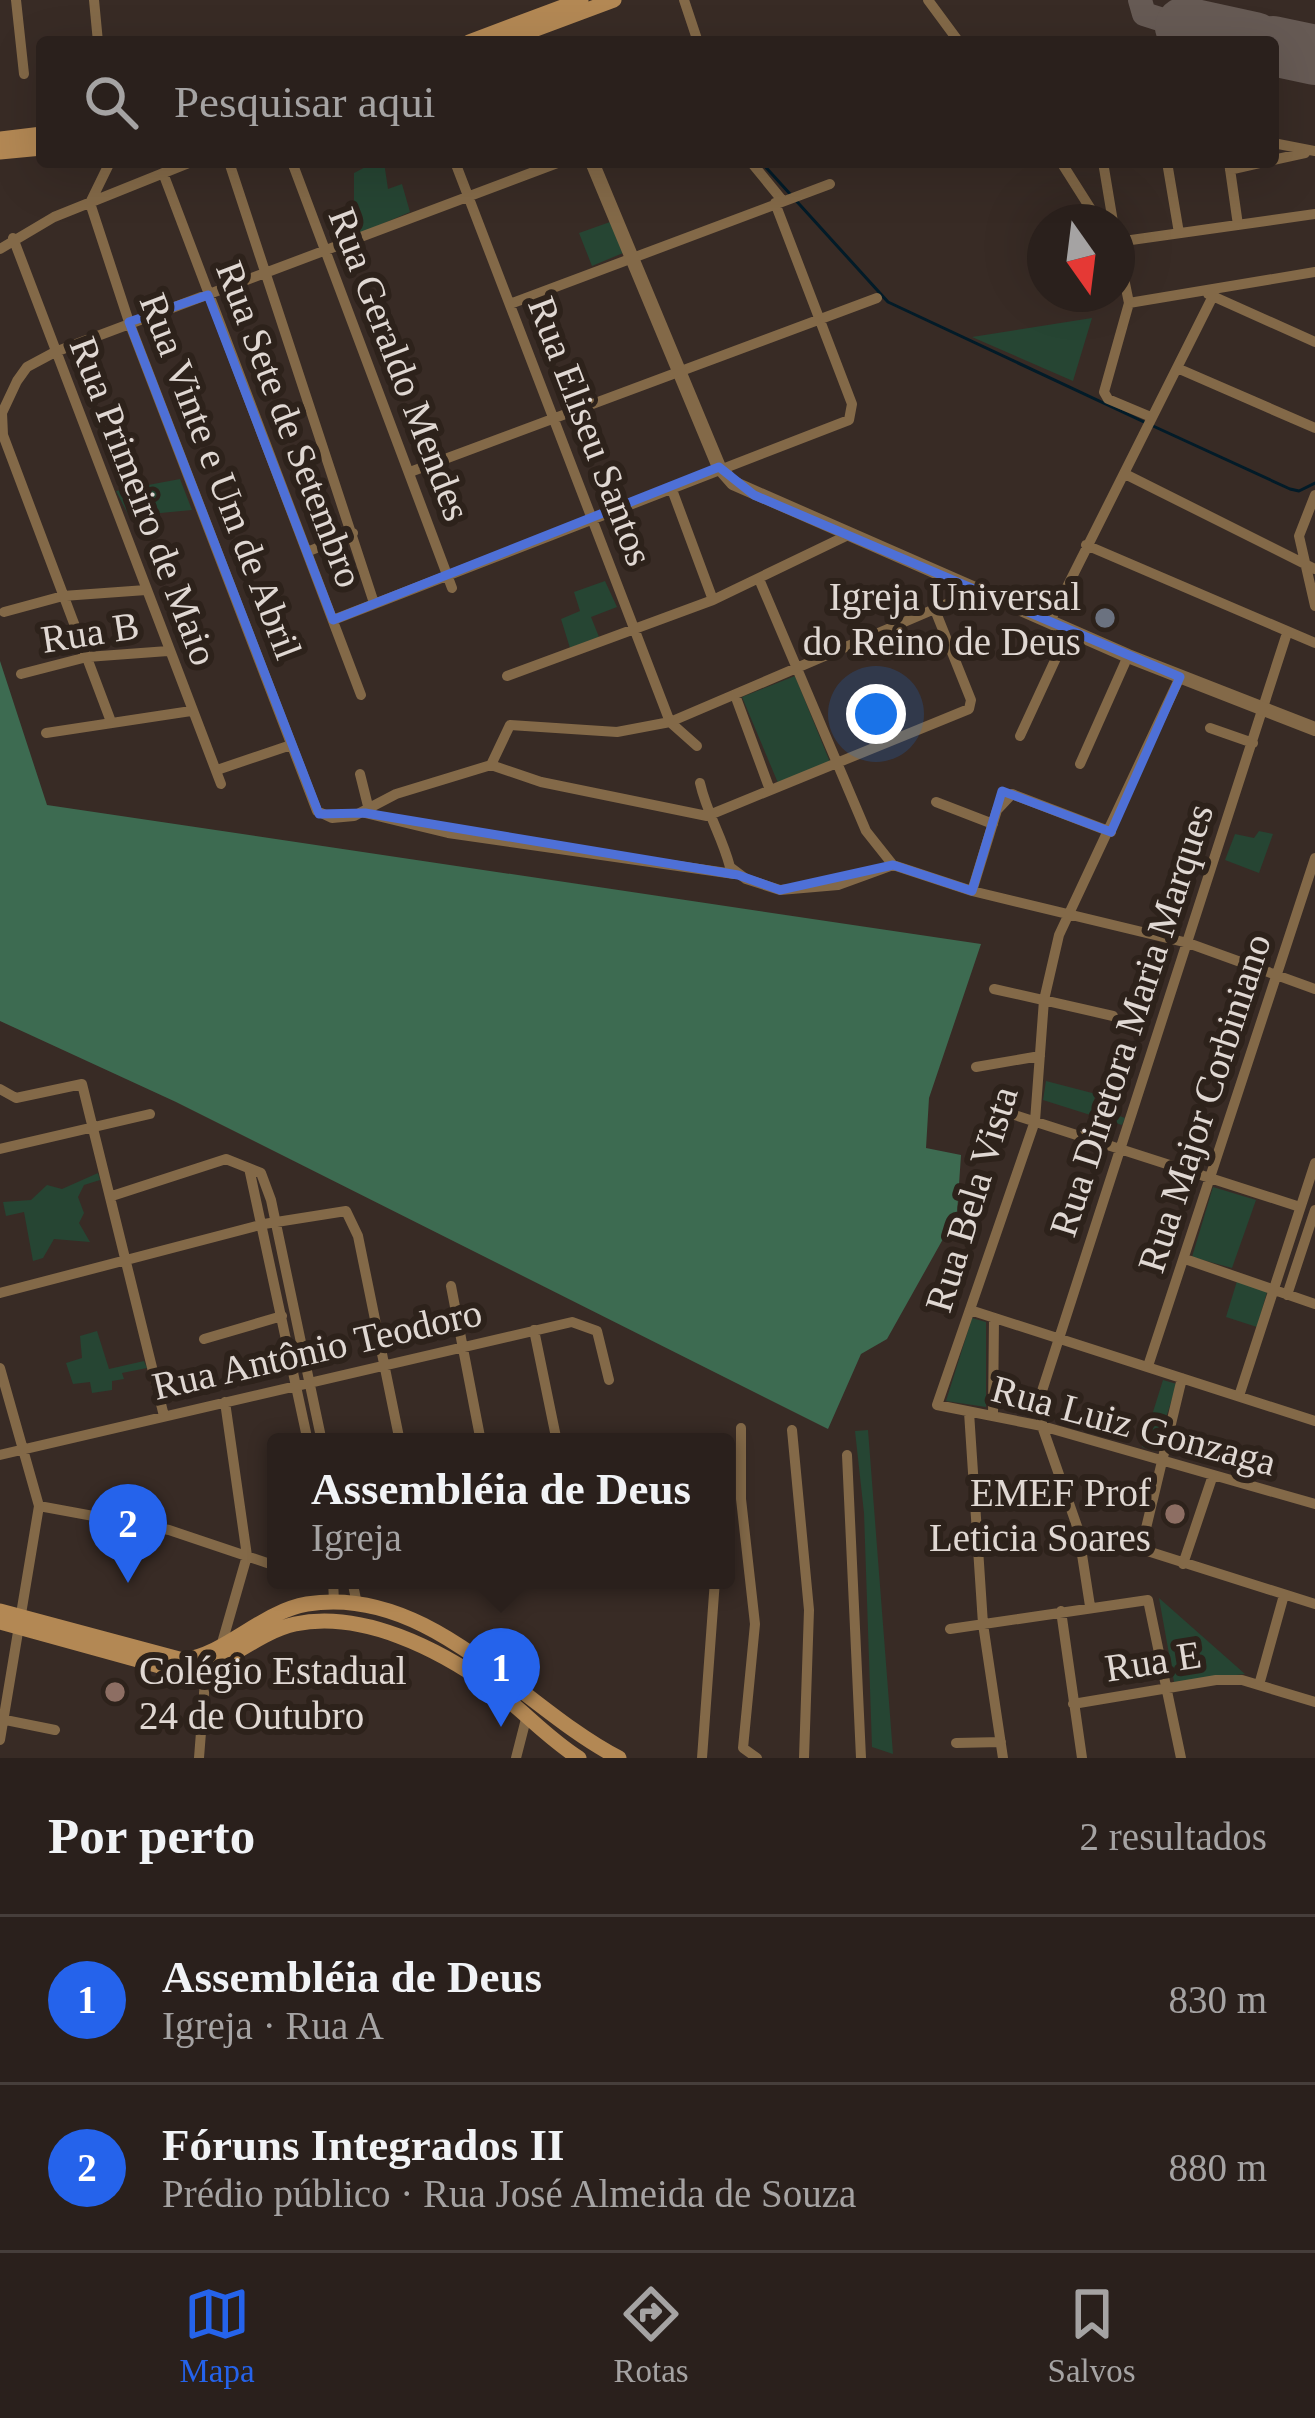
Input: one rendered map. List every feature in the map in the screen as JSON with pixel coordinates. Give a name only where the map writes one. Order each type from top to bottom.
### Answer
[{"type":"main road","points":[[540,29],[581,0]]},
{"type":"main road","points":[[502,36],[540,29],[614,0]]},
{"type":"main road","points":[[0,139],[36,135]]},
{"type":"main road","points":[[0,152],[36,149]]},
{"type":"main road","points":[[0,1622],[23,1623],[179,1660],[203,1655],[334,1589],[357,1604],[416,1624],[514,1694],[620,1758]]},
{"type":"main road","points":[[0,1611],[23,1623],[176,1671],[206,1668],[283,1627],[334,1619],[375,1627],[494,1678]]},
{"type":"main road","points":[[514,1694],[526,1719],[579,1758]]},
{"type":"street","points":[[16,0],[24,74]]},
{"type":"street","points":[[94,0],[97,36]]},
{"type":"street","points":[[684,0],[696,36]]},
{"type":"street","points":[[928,0],[955,36]]},
{"type":"street","points":[[1279,144],[1315,151]]},
{"type":"street","points":[[1279,159],[1315,151]]},
{"type":"street","points":[[90,203],[107,168]]},
{"type":"street","points":[[0,249],[13,238],[176,168]]},
{"type":"street","points":[[231,168],[374,603]]},
{"type":"street","name":"Rua Geraldo Mendes","points":[[294,168],[450,581]]},
{"type":"street","name":"Rua Eliseu Santos","points":[[457,168],[670,722]]},
{"type":"street","points":[[110,719],[2,430],[2,413],[27,367],[129,322],[327,253],[544,168]]},
{"type":"street","points":[[594,168],[719,467],[744,490],[1128,656],[1315,729]]},
{"type":"street","points":[[333,620],[450,581],[590,518],[838,425],[854,413],[778,202],[755,168]]},
{"type":"street","points":[[1065,168],[1088,204]]},
{"type":"street","points":[[1104,168],[1110,204]]},
{"type":"street","points":[[1168,168],[1179,233]]},
{"type":"street","points":[[1229,168],[1238,225]]},
{"type":"street","name":"Rua Sete de Setembro","points":[[163,173],[361,695]]},
{"type":"street","points":[[510,304],[830,184]]},
{"type":"street","name":"Rua Vinte e Um de Abril","points":[[90,203],[129,322],[316,811],[332,818],[367,811]]},
{"type":"street","points":[[1135,240],[1315,214]]},
{"type":"street","name":"Rua Primeiro de Maio","points":[[13,238],[221,784]]},
{"type":"street","points":[[1135,302],[1315,272]]},
{"type":"street","points":[[1198,290],[1315,342]]},
{"type":"street","points":[[1050,621],[1213,296]]},
{"type":"street","points":[[410,472],[877,298]]},
{"type":"street","points":[[1126,312],[1104,392],[1108,399],[1151,417]]},
{"type":"street","points":[[1177,368],[1315,428]]},
{"type":"street","points":[[1125,474],[1311,568]]},
{"type":"street","points":[[671,487],[712,599]]},
{"type":"street","points":[[1315,495],[1300,526],[1315,606]]},
{"type":"street","points":[[307,552],[353,533]]},
{"type":"street","points":[[507,676],[712,599],[846,536]]},
{"type":"street","points":[[1086,545],[1315,643]]},
{"type":"street","points":[[759,579],[872,841],[893,865],[972,891],[1188,943],[1315,989]]},
{"type":"street","points":[[4,612],[63,596],[146,590]]},
{"type":"street","points":[[491,765],[510,725],[628,732],[670,722],[979,590]]},
{"type":"street","points":[[367,811],[395,794],[491,765],[529,779],[707,816],[963,713],[971,700],[935,610]]},
{"type":"street","points":[[1020,736],[1069,630]]},
{"type":"street","name":"Rua Diretora Maria Marques","points":[[1042,1426],[1042,1391],[1287,633]]},
{"type":"street","name":"Rua B","points":[[22,674],[87,657],[168,651]]},
{"type":"street","points":[[1080,764],[1128,656]]},
{"type":"street","name":"Rua Bela Vista","points":[[937,1405],[1036,1120],[1044,1000],[1059,935],[1180,677]]},
{"type":"street","points":[[735,695],[770,790]]},
{"type":"street","points":[[46,733],[110,719],[191,711]]},
{"type":"street","points":[[670,722],[697,746]]},
{"type":"street","points":[[1210,728],[1253,743]]},
{"type":"street","points":[[217,770],[291,745]]},
{"type":"street","points":[[360,774],[367,811]]},
{"type":"street","points":[[700,783],[707,816],[721,832],[730,867],[766,888],[798,890],[851,881],[893,865]]},
{"type":"street","points":[[972,891],[999,805],[1012,794],[1111,832]]},
{"type":"street","points":[[935,802],[994,824]]},
{"type":"street","points":[[367,811],[448,833],[738,874]]},
{"type":"street","name":"Rua Major Corbiniano","points":[[1148,1366],[1315,858]]},
{"type":"street","points":[[994,989],[1113,1016]]},
{"type":"street","points":[[976,1067],[1040,1057]]},
{"type":"street","points":[[0,1089],[16,1098],[82,1084],[129,1259],[164,1416]]},
{"type":"street","points":[[993,1108],[1300,1207]]},
{"type":"street","points":[[0,1149],[149,1114]]},
{"type":"street","points":[[112,1196],[223,1159],[264,1177],[282,1316],[319,1433]]},
{"type":"street","points":[[1239,1396],[1315,1162]]},
{"type":"street","points":[[1287,1295],[1315,1210]]},
{"type":"street","points":[[0,1293],[270,1222],[346,1211],[356,1231],[398,1433]]},
{"type":"street","points":[[270,1222],[303,1383],[307,1433]]},
{"type":"street","points":[[1185,1259],[1315,1304]]},
{"type":"street","points":[[451,1286],[479,1433]]},
{"type":"street","points":[[970,1310],[1315,1421]]},
{"type":"street","points":[[204,1339],[282,1316]]},
{"type":"street","points":[[993,1416],[994,1318]]},
{"type":"street","name":"Rua Antônio Teodoro","points":[[0,1455],[572,1322],[592,1328],[609,1380]]},
{"type":"street","points":[[534,1330],[555,1433]]},
{"type":"street","points":[[0,1368],[39,1506],[0,1740]]},
{"type":"street","points":[[1182,1378],[1139,1544],[1146,1552],[1315,1604]]},
{"type":"street","points":[[222,1643],[251,1556],[225,1402]]},
{"type":"street","name":"Rua Luiz Gonzaga","points":[[937,1405],[1042,1426],[1315,1503]]},
{"type":"street","points":[[969,1412],[983,1624],[1004,1758]]},
{"type":"street","points":[[1042,1426],[1078,1529],[1090,1606]]},
{"type":"street","points":[[741,1428],[740,1482],[755,1624],[743,1748],[757,1758]]},
{"type":"street","points":[[792,1430],[809,1610],[803,1758]]},
{"type":"street","points":[[847,1455],[861,1758]]},
{"type":"street","points":[[1183,1564],[1213,1475]]},
{"type":"street","points":[[39,1506],[169,1530],[267,1562]]},
{"type":"street","points":[[251,1556],[267,1553]]},
{"type":"street","points":[[354,1589],[357,1604]]},
{"type":"street","points":[[702,1758],[714,1589]]},
{"type":"street","points":[[1285,1595],[1259,1685],[1315,1702]]},
{"type":"street","points":[[950,1629],[1137,1599],[1150,1602],[1181,1758]]},
{"type":"street","points":[[1061,1611],[1082,1758]]},
{"type":"street","points":[[199,1758],[206,1668]]},
{"type":"street","name":"Rua E","points":[[1073,1704],[1168,1686],[1242,1680],[1259,1685]]},
{"type":"street","points":[[2,1719],[55,1730]]},
{"type":"street","points":[[516,1758],[526,1719]]},
{"type":"street","points":[[956,1743],[1001,1742]]},
{"type":"highlighted area","points":[[208,295],[333,620],[719,467],[754,495],[1180,677],[1111,832],[1002,791],[972,891],[893,865],[780,890],[738,875],[365,813],[319,814],[129,322]]},
{"type":"green space","points":[[385,168],[388,189],[402,184],[410,212],[354,236],[354,173]]},
{"type":"green space","points":[[610,222],[623,253],[592,266],[579,233]]},
{"type":"green space","points":[[1092,318],[1073,381],[972,337]]},
{"type":"green space","points":[[180,479],[192,510],[129,516],[116,491]]},
{"type":"green space","points":[[605,581],[617,607],[591,617],[599,637],[570,648],[561,619],[580,611],[574,592]]},
{"type":"green space","points":[[0,661],[47,805],[981,944],[929,1098],[926,1148],[961,1155],[957,1214],[887,1339],[861,1354],[828,1429],[176,1102],[0,1021]]},
{"type":"green space","points":[[795,676],[830,762],[778,783],[742,697]]},
{"type":"green space","points":[[1259,831],[1273,834],[1259,873],[1225,860],[1235,834],[1254,838]]},
{"type":"green space","points":[[1046,1081],[1096,1094],[1092,1106],[1125,1118],[1122,1125],[1043,1100]]},
{"type":"green space","points":[[98,1173],[100,1180],[84,1185],[78,1197],[84,1213],[79,1223],[90,1242],[54,1239],[43,1258],[33,1261],[24,1212],[6,1216],[3,1202],[31,1200],[47,1185],[62,1189]]},
{"type":"green space","points":[[1213,1187],[1256,1200],[1232,1268],[1192,1257]]},
{"type":"green space","points":[[1237,1281],[1267,1292],[1257,1327],[1226,1317]]},
{"type":"green space","points":[[972,1318],[986,1322],[986,1407],[946,1401]]},
{"type":"green space","points":[[97,1331],[109,1369],[144,1361],[147,1368],[122,1373],[124,1379],[112,1381],[112,1390],[92,1393],[90,1382],[73,1384],[66,1363],[82,1358],[80,1336]]},
{"type":"green space","points":[[1163,1380],[1177,1384],[1155,1451],[1142,1447]]},
{"type":"green space","points":[[868,1430],[893,1754],[872,1747],[864,1513],[855,1431]]},
{"type":"green space","points":[[1159,1598],[1245,1674],[1174,1682]]},
{"type":"waterway","points":[[766,168],[888,302],[1144,422]]},
{"type":"waterway","points":[[1153,426],[1290,489],[1299,491],[1315,483]]},
{"type":"taxiway","points":[[1140,0],[1144,14],[1185,27]]},
{"type":"runway","points":[[1185,27],[1226,36]]},
{"type":"runway","points":[[1279,47],[1315,55]]},
{"type":"place","name":"Igreja Universal do Reino de Deus","points":[[1105,618]]},
{"type":"place","name":"EMEF Prof Leticia Soares","points":[[1175,1514]]},
{"type":"place","name":"Fóruns Integrados II","points":[[128,1583]]},
{"type":"place","name":"Colégio Estadual 24 de Outubro","points":[[115,1692]]},
{"type":"place","name":"Assembléia de Deus","points":[[501,1727]]}]
